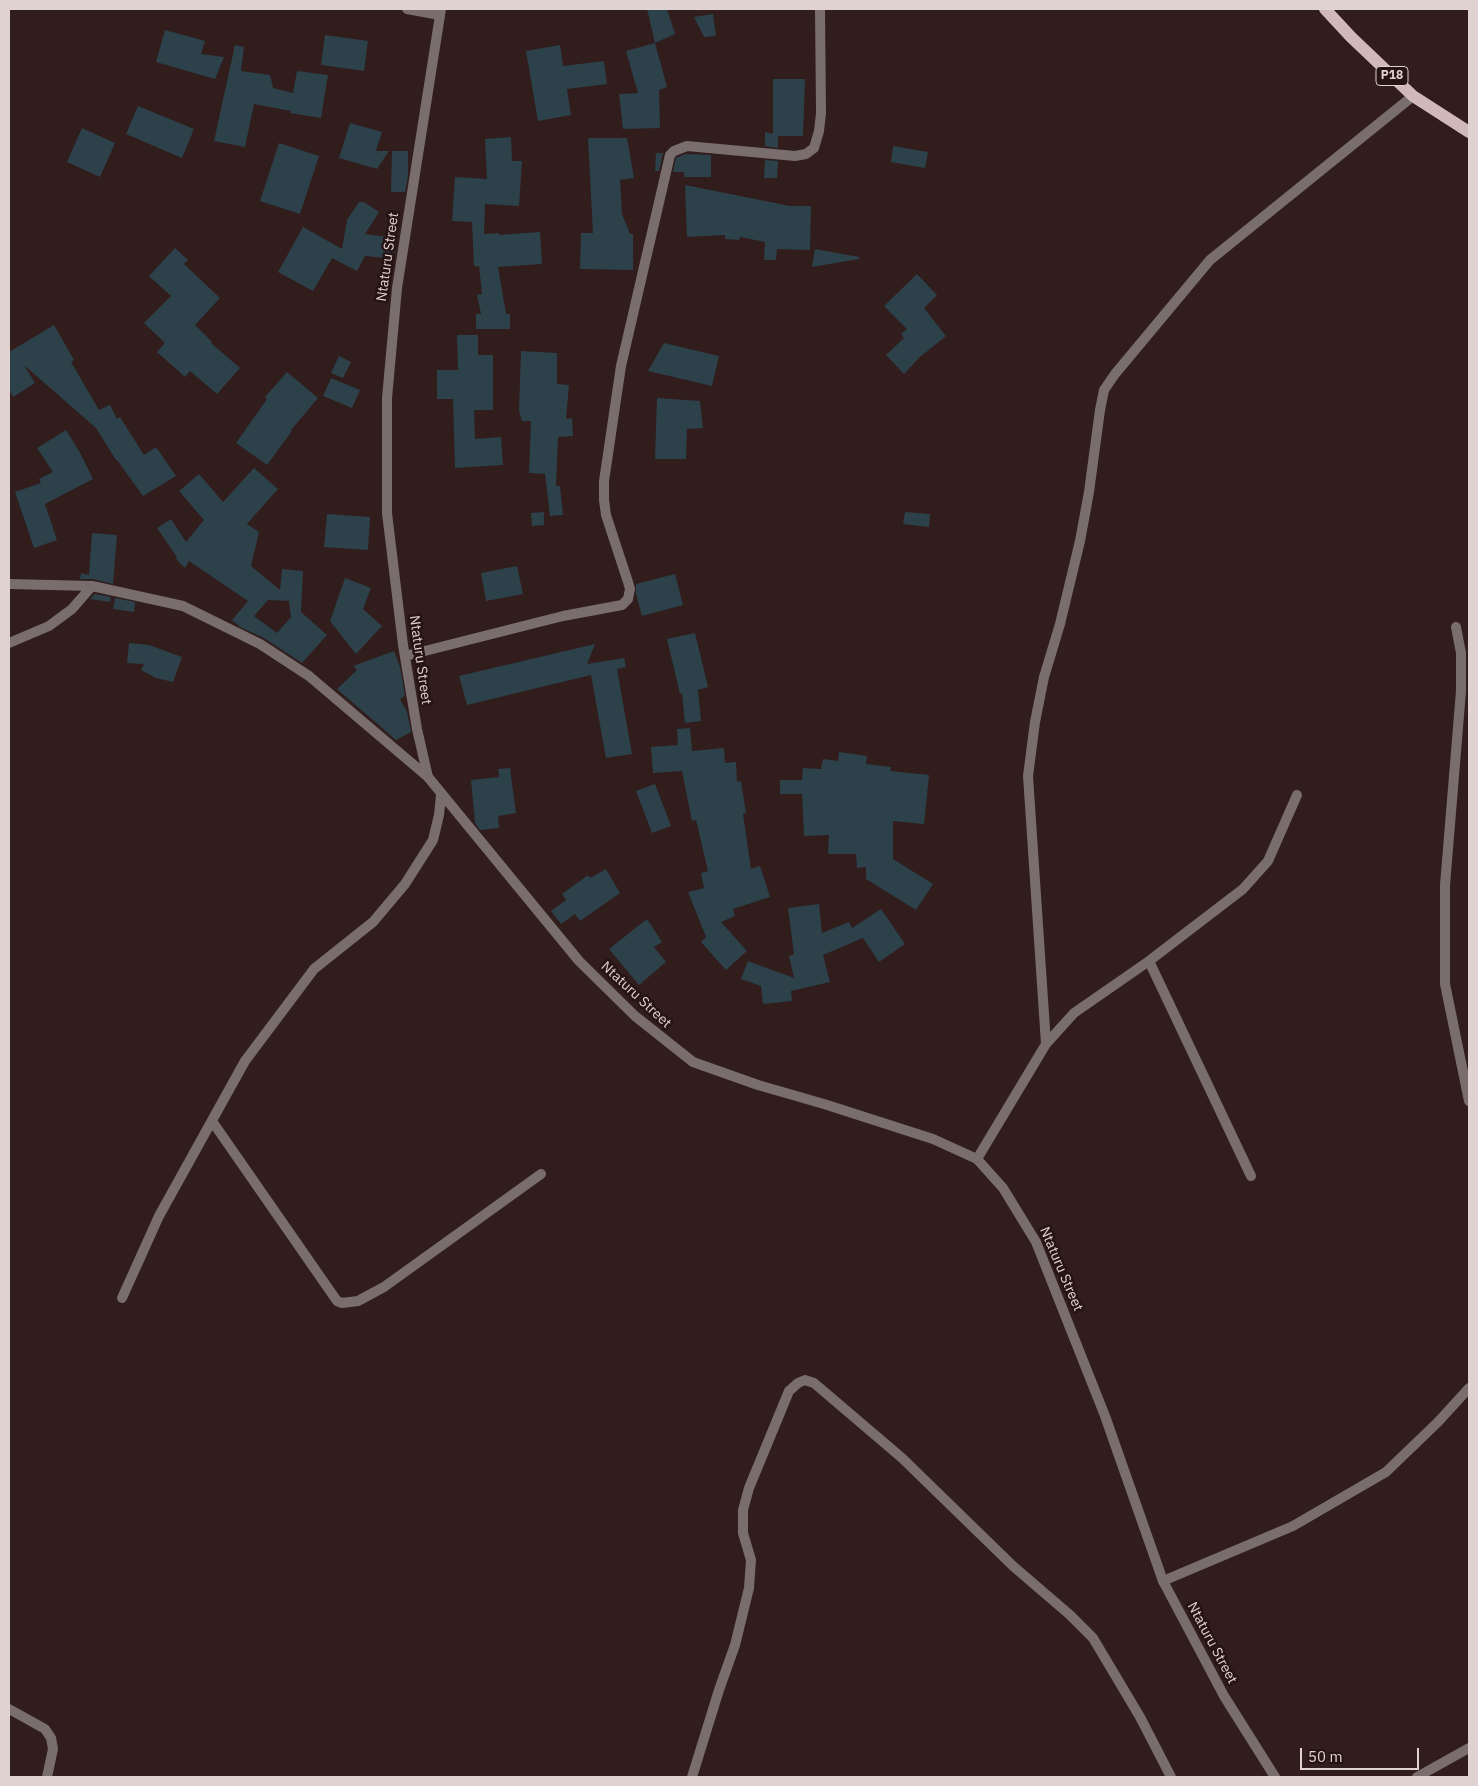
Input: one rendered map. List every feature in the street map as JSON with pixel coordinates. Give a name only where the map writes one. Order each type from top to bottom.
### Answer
[{"type":"main road","name":"P18","points":[[1325,9],[1350,37],[1413,96],[1469,132]]},
{"type":"street","points":[[407,9],[440,12]]},
{"type":"street","points":[[405,656],[563,616],[622,605],[628,599],[630,589],[606,515],[604,481],[620,366],[670,155],[674,151],[686,146],[795,156],[806,154],[814,148],[819,131],[821,113],[820,9]]},
{"type":"street","name":"Ntaturu Street","points":[[440,12],[397,288],[387,398],[387,513],[405,656],[417,729],[428,777],[579,961],[635,1016],[693,1062],[758,1085],[933,1139],[976,1159],[1004,1188],[1036,1242],[1105,1416],[1163,1581],[1224,1696],[1276,1777]]},
{"type":"street","points":[[1046,1044],[1028,776],[1035,722],[1044,677],[1060,624],[1080,541],[1104,390],[1115,374],[1210,260],[1413,96]]},
{"type":"street","points":[[9,584],[92,586],[183,606],[260,644],[309,676],[428,777]]},
{"type":"street","points":[[9,643],[49,626],[72,609],[92,586]]},
{"type":"street","points":[[1456,627],[1461,653],[1461,691],[1445,885],[1445,984],[1467,1080],[1469,1101]]},
{"type":"street","points":[[122,1298],[159,1216],[245,1061],[314,969],[373,922],[405,884],[433,840],[439,816],[441,794]]},
{"type":"street","points":[[976,1159],[1046,1044],[1074,1013],[1149,961],[1243,889],[1268,861],[1297,795]]},
{"type":"street","points":[[1149,961],[1251,1176]]},
{"type":"street","points":[[212,1121],[337,1301],[342,1303],[358,1302],[384,1287],[541,1174]]},
{"type":"street","points":[[692,1777],[718,1690],[735,1646],[749,1588],[751,1560],[743,1533],[743,1510],[749,1488],[789,1392],[798,1383],[806,1380],[814,1383],[902,1458],[1013,1566],[1070,1615],[1092,1638],[1140,1717],[1171,1777]]},
{"type":"street","points":[[1163,1581],[1293,1526],[1386,1472],[1438,1422],[1469,1388]]},
{"type":"street","points":[[9,1709],[45,1729],[51,1738],[53,1749],[47,1777]]},
{"type":"street","points":[[1418,1777],[1469,1748]]},
{"type":"building","points":[[647,9],[667,9],[675,34],[655,43]]},
{"type":"building","points":[[713,14],[716,36],[704,37],[694,17]]},
{"type":"building","points":[[165,30],[205,41],[201,54],[224,57],[215,79],[156,62]]},
{"type":"building","points":[[325,35],[368,41],[364,71],[321,65]]},
{"type":"building","points":[[655,43],[667,87],[659,90],[660,128],[623,129],[619,94],[638,93],[626,51]]},
{"type":"building","points":[[235,45],[244,47],[241,71],[270,75],[273,88],[293,93],[297,71],[328,75],[321,118],[254,104],[245,147],[214,141]]},
{"type":"building","points":[[560,45],[563,66],[604,61],[607,84],[567,89],[571,115],[538,121],[526,51]]},
{"type":"building","points":[[773,79],[805,79],[803,136],[778,136],[778,148],[765,146],[765,132],[773,134]]},
{"type":"building","points":[[138,106],[194,129],[182,158],[126,134]]},
{"type":"building","points":[[350,123],[382,132],[376,151],[389,151],[377,169],[339,158]]},
{"type":"building","points":[[82,128],[115,143],[100,177],[67,162]]},
{"type":"building","points":[[511,137],[512,161],[522,161],[519,206],[485,204],[484,234],[499,233],[499,235],[540,232],[542,264],[498,267],[506,314],[510,314],[510,329],[476,329],[476,314],[481,314],[477,295],[482,294],[479,266],[474,266],[472,222],[452,221],[455,177],[487,179],[485,139]]},
{"type":"building","points":[[588,138],[627,138],[634,178],[620,180],[622,214],[630,234],[633,234],[633,270],[580,269],[581,233],[593,233]]},
{"type":"building","points":[[279,143],[319,156],[300,214],[260,201]]},
{"type":"building","points":[[893,146],[928,152],[925,168],[891,162]]},
{"type":"building","points":[[392,151],[408,151],[408,176],[405,192],[391,192]]},
{"type":"building","points":[[656,153],[663,153],[659,171],[655,171]]},
{"type":"building","points":[[685,154],[711,155],[711,177],[684,177],[684,172],[673,172],[676,158]]},
{"type":"building","points":[[765,160],[778,161],[777,178],[764,178]]},
{"type":"building","points":[[685,185],[790,206],[811,206],[810,250],[777,249],[776,260],[764,260],[765,242],[740,237],[739,240],[725,239],[725,235],[687,237]]},
{"type":"building","points":[[359,202],[364,202],[379,212],[365,234],[396,238],[394,259],[365,256],[357,271],[332,258],[313,291],[278,272],[303,227],[342,249],[347,220]]},
{"type":"building","points":[[175,248],[188,260],[184,264],[220,298],[195,325],[211,343],[240,368],[217,394],[190,371],[185,377],[157,352],[165,343],[144,323],[171,296],[149,276]]},
{"type":"building","points":[[815,249],[859,257],[859,259],[812,267]]},
{"type":"building","points":[[917,274],[937,295],[924,308],[946,336],[920,357],[904,374],[886,355],[904,338],[901,334],[907,329],[884,306]]},
{"type":"building","points":[[54,325],[74,360],[71,362],[99,410],[110,405],[117,419],[120,417],[144,455],[156,447],[176,476],[143,496],[116,460],[96,428],[24,365],[35,383],[13,397],[9,390],[9,352]]},
{"type":"building","points":[[457,335],[478,335],[478,355],[493,355],[493,410],[474,410],[475,439],[501,437],[503,465],[455,468],[453,399],[437,399],[437,370],[458,370]]},
{"type":"building","points":[[664,343],[719,356],[712,386],[648,371]]},
{"type":"building","points":[[521,351],[557,353],[557,384],[569,385],[566,419],[572,418],[573,436],[558,437],[556,486],[560,486],[563,515],[550,516],[545,474],[529,473],[531,421],[522,421],[519,411]]},
{"type":"building","points":[[339,356],[351,362],[343,378],[331,373]]},
{"type":"building","points":[[287,372],[318,398],[291,430],[267,465],[236,443],[267,399],[265,397]]},
{"type":"building","points":[[331,378],[360,390],[352,408],[323,396]]},
{"type":"building","points":[[657,398],[700,401],[703,428],[687,429],[686,459],[655,459]]},
{"type":"building","points":[[66,430],[93,479],[45,504],[57,540],[34,548],[15,492],[41,483],[39,479],[53,472],[37,448]]},
{"type":"building","points":[[254,468],[278,489],[247,524],[259,532],[251,566],[280,590],[282,569],[303,571],[301,612],[327,635],[302,663],[264,638],[240,627],[232,620],[248,601],[189,561],[185,568],[176,559],[177,557],[157,528],[171,519],[186,542],[204,520],[179,491],[199,474],[223,502]],"holes":[[[268,600],[289,601],[291,617],[277,633],[254,616]]]},
{"type":"building","points":[[544,512],[544,525],[532,526],[531,513]]},
{"type":"building","points":[[905,512],[930,514],[929,527],[903,524]]},
{"type":"building","points":[[327,514],[370,517],[368,550],[324,547]]},
{"type":"building","points":[[92,533],[117,535],[113,584],[93,579],[80,579],[81,573],[89,575]]},
{"type":"building","points":[[517,566],[523,594],[486,601],[481,573]]},
{"type":"building","points":[[675,574],[683,605],[642,616],[636,594],[636,584]]},
{"type":"building","points":[[345,578],[371,588],[363,609],[382,626],[356,654],[330,621]]},
{"type":"building","points":[[95,594],[111,597],[110,602],[90,599]]},
{"type":"building","points":[[115,598],[135,602],[134,612],[113,609]]},
{"type":"building","points":[[695,633],[708,687],[698,690],[701,721],[685,723],[682,693],[680,694],[667,639]]},
{"type":"building","points":[[129,643],[149,645],[182,657],[173,682],[156,678],[141,670],[144,664],[127,663]]},
{"type":"building","points":[[595,644],[587,664],[624,658],[626,667],[617,669],[632,754],[606,758],[591,675],[467,705],[459,676]]},
{"type":"building","points":[[394,651],[400,667],[405,696],[400,699],[407,712],[411,732],[396,740],[337,689],[357,670],[353,666]]},
{"type":"building","points":[[690,728],[692,751],[724,748],[725,763],[736,762],[737,782],[741,781],[746,813],[743,814],[751,869],[760,866],[770,897],[733,909],[735,916],[721,922],[747,951],[726,970],[701,942],[706,937],[688,892],[704,888],[701,873],[708,871],[696,820],[692,821],[682,771],[653,773],[651,747],[678,745],[677,729]]},
{"type":"building","points":[[839,752],[867,756],[866,764],[891,767],[890,771],[929,775],[924,824],[893,821],[893,859],[933,884],[916,910],[866,879],[866,867],[857,868],[856,854],[828,854],[829,835],[804,836],[802,794],[780,794],[780,780],[802,780],[803,768],[821,769],[823,759],[838,761]]},
{"type":"building","points":[[510,768],[516,813],[498,816],[499,828],[480,830],[475,823],[471,780],[499,777],[498,769]]},
{"type":"building","points":[[655,784],[671,826],[652,833],[636,791]]},
{"type":"building","points":[[606,869],[620,893],[580,921],[575,914],[561,924],[551,911],[566,900],[562,894],[588,875],[590,878]]},
{"type":"building","points":[[819,904],[822,933],[849,922],[852,928],[881,909],[905,944],[879,962],[863,938],[823,955],[830,982],[791,991],[792,1001],[763,1004],[761,986],[741,979],[748,961],[794,978],[789,956],[794,954],[788,908]]},
{"type":"building","points":[[647,919],[662,942],[654,947],[666,962],[639,985],[609,949]]}]
